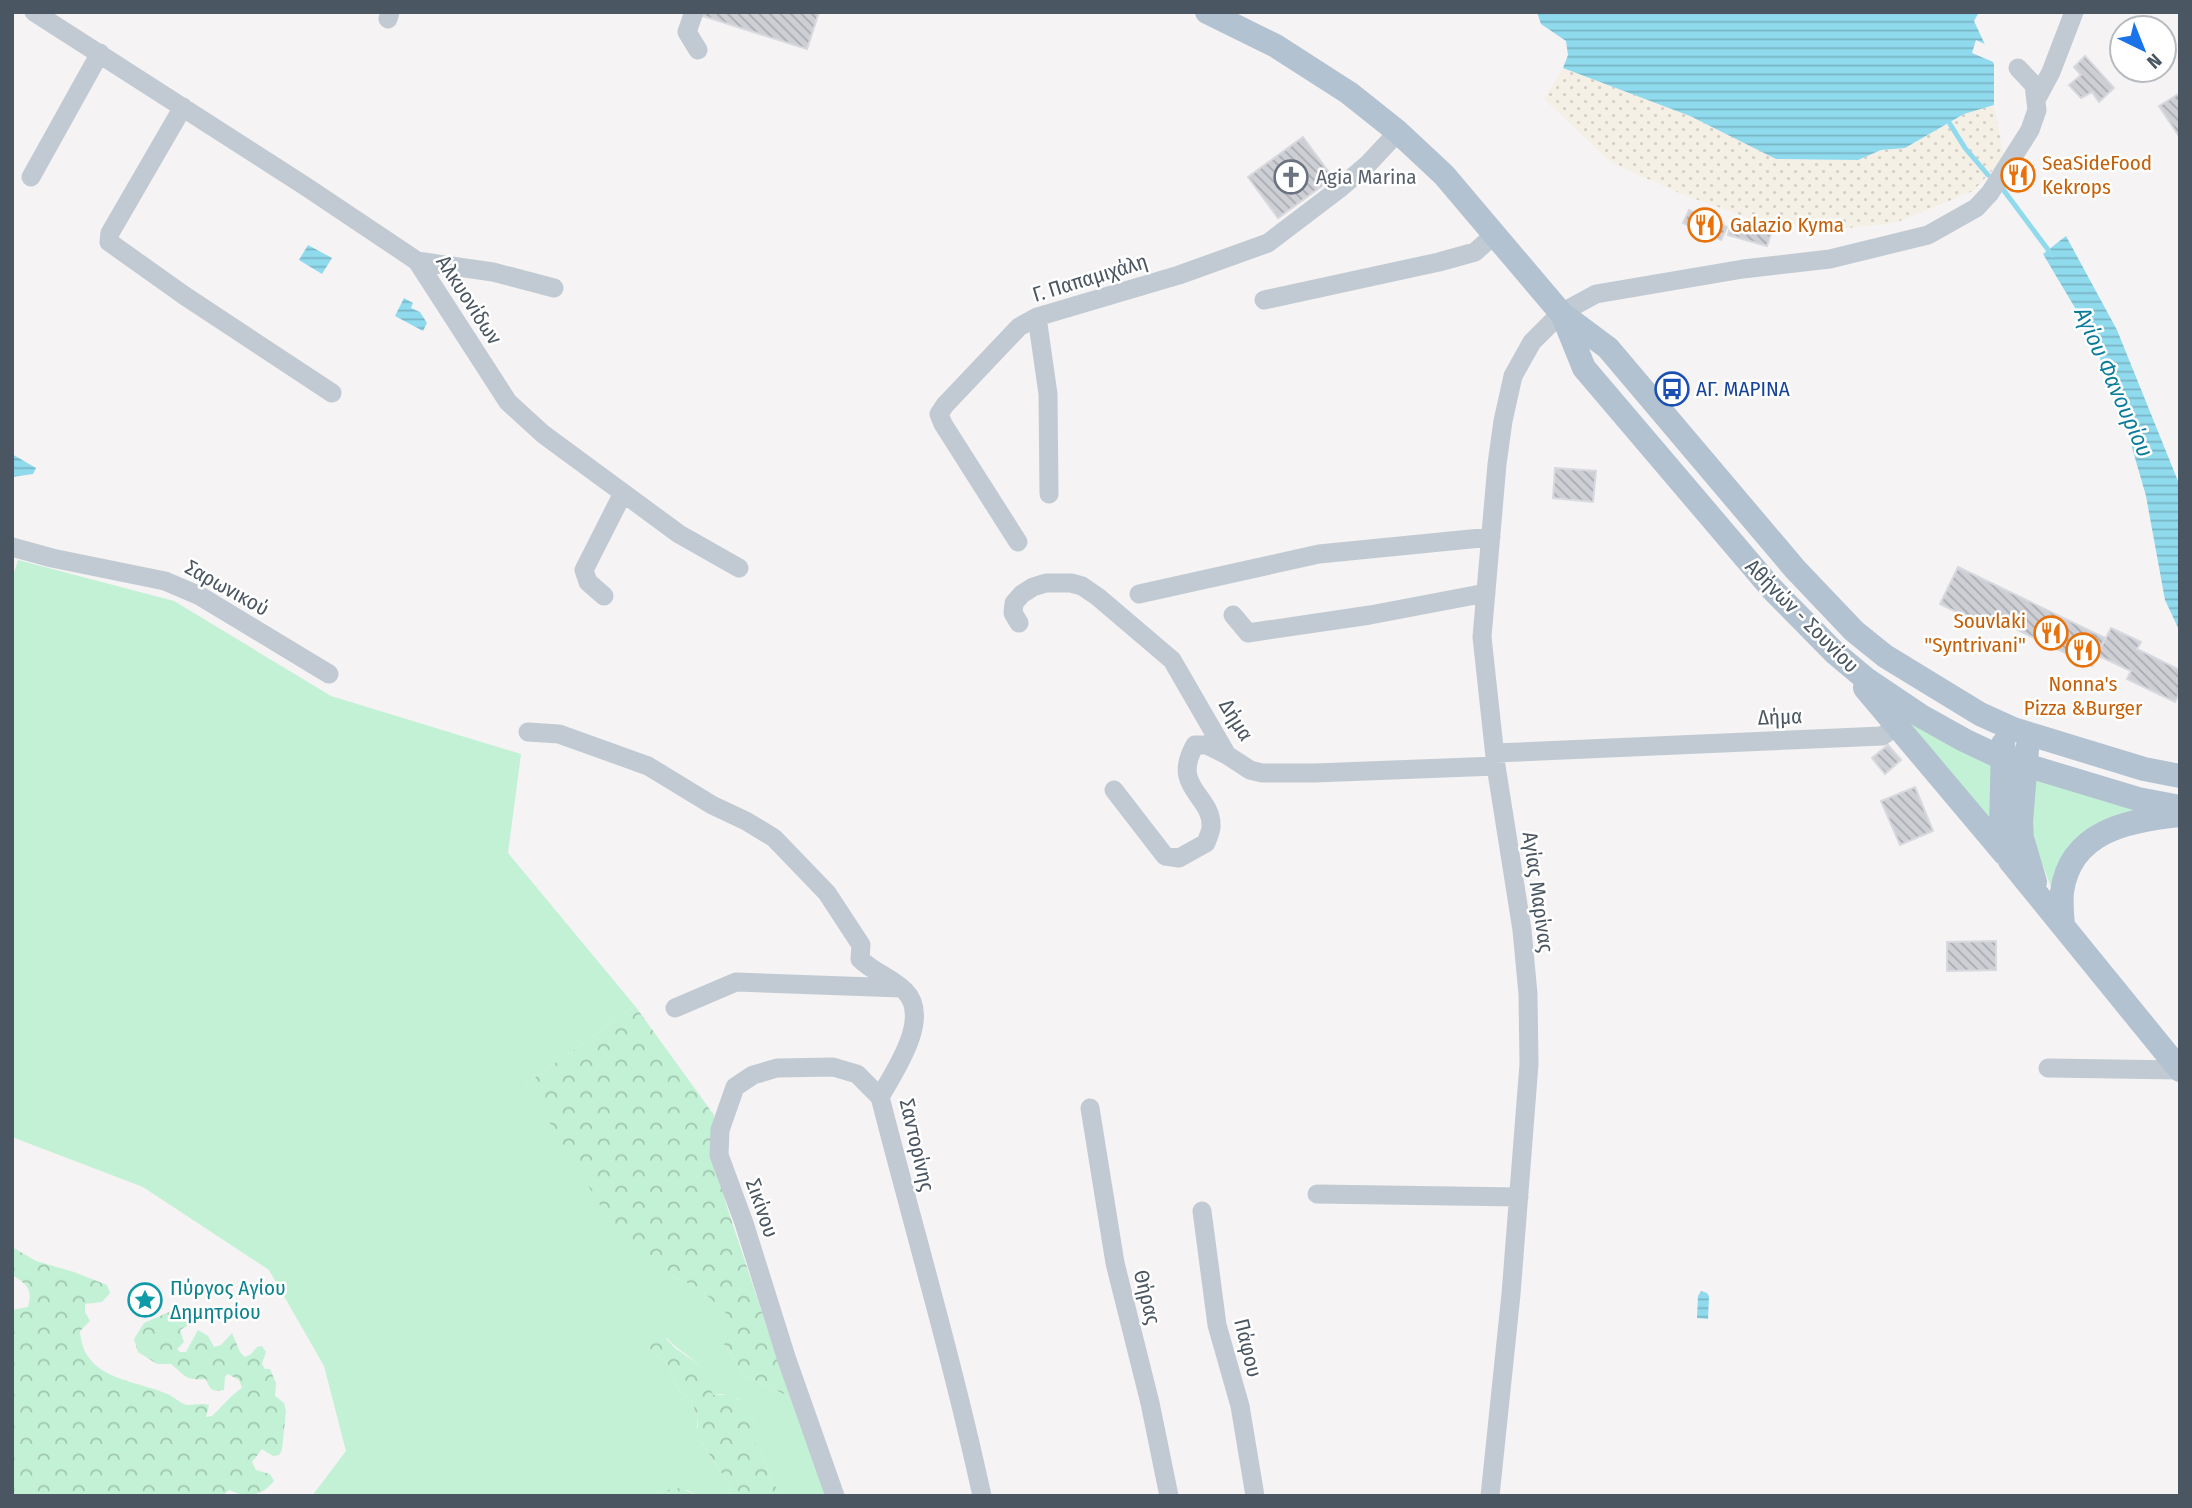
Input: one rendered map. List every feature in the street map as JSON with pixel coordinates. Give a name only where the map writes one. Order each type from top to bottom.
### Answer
[{"type":"main road","name":"Αθήνών - Σουνίου","points":[[1207,12],[1276,46],[1313,68],[1398,132],[1444,175],[1561,313],[1608,348],[1795,569],[1854,631],[1885,656],[1980,714],[2017,730],[2144,769],[2180,776]]},
{"type":"main road","name":"Αθήνών - Σουνίου","points":[[1561,313],[1584,368],[1772,589],[1835,653],[1866,679],[1921,716],[2002,758],[2138,799],[2180,807]]},
{"type":"main road","points":[[1835,653],[2063,925],[2180,1070]]},
{"type":"main road","points":[[2010,861],[2001,827],[2002,758],[2017,730]]},
{"type":"main road","points":[[2017,730],[2025,765],[2022,838],[2039,896]]},
{"type":"main road","points":[[2063,925],[2062,892],[2077,854],[2093,839],[2122,824],[2180,815]]},
{"type":"street","name":"Αλκυονίδων","points":[[34,12],[417,261],[508,401],[543,434],[679,534],[739,568]]},
{"type":"street","points":[[694,12],[687,32],[698,50]]},
{"type":"street","name":"Αγίας Μαρίνας","points":[[1490,1496],[1529,1064],[1528,994],[1516,885],[1495,759],[1482,637],[1503,421],[1513,376],[1532,342],[1561,313],[1596,294],[1743,269],[1830,259],[1928,235],[1976,208],[1990,193],[2030,130],[2037,110],[2036,100],[2051,72],[2074,12]]},
{"type":"street","points":[[31,177],[100,53]]},
{"type":"street","points":[[2018,68],[2035,85],[2036,100]]},
{"type":"street","points":[[183,107],[110,233],[108,242],[184,296],[332,393]]},
{"type":"street","name":"Γ. Παπαμιχάλη","points":[[1018,542],[939,414],[945,405],[1019,327],[1037,317],[1179,275],[1268,243],[1339,189],[1368,164],[1398,132]]},
{"type":"street","points":[[1264,300],[1439,262],[1475,251],[1495,234]]},
{"type":"street","points":[[417,261],[493,272],[554,288]]},
{"type":"street","points":[[1037,317],[1048,394],[1049,494]]},
{"type":"street","points":[[604,596],[588,582],[584,570],[623,493]]},
{"type":"street","points":[[1139,594],[1319,554],[1491,537]]},
{"type":"street","name":"Σαρωνικού","points":[[12,547],[165,581],[200,596],[329,674]]},
{"type":"street","name":"Δήμα","points":[[1019,623],[1013,613],[1014,603],[1021,594],[1046,583],[1082,586],[1172,660],[1227,755],[1240,765],[1262,773],[1393,772],[1469,765],[1495,759],[1882,736],[1897,726]]},
{"type":"street","points":[[1233,615],[1248,633],[1370,615],[1486,593]]},
{"type":"street","points":[[528,732],[559,734],[648,766],[712,805],[774,838],[827,893],[861,945],[860,959],[901,988]]},
{"type":"street","points":[[1114,790],[1165,856],[1179,858],[1206,843],[1211,827],[1208,814],[1187,775],[1188,757],[1195,745],[1207,745],[1227,755]]},
{"type":"street","points":[[675,1008],[736,982],[901,988]]},
{"type":"street","name":"Σαντορίνης","points":[[901,988],[908,994],[914,1006],[910,1044],[880,1097],[962,1401],[982,1496]]},
{"type":"street","name":"Σικίνου","points":[[835,1496],[719,1155],[720,1130],[735,1087],[753,1075],[777,1068],[834,1067],[857,1074],[880,1097]]},
{"type":"street","points":[[2048,1068],[2180,1070]]},
{"type":"street","name":"Θήρας","points":[[1090,1108],[1115,1263],[1170,1496]]},
{"type":"street","points":[[1317,1194],[1519,1197]]},
{"type":"street","name":"Πάφου","points":[[1202,1211],[1217,1325],[1240,1406],[1255,1496]]},
{"type":"green space","points":[[18,560],[174,601],[331,696],[521,754],[508,853],[635,1006],[526,1084],[670,1275],[699,1288],[730,1316],[724,1344],[744,1375],[790,1397],[826,1496],[783,1496],[771,1481],[765,1459],[755,1442],[755,1421],[751,1412],[738,1399],[722,1394],[713,1395],[697,1364],[667,1338],[644,1344],[669,1366],[679,1391],[691,1400],[698,1418],[701,1442],[732,1489],[727,1496],[699,1496],[687,1490],[661,1491],[654,1496],[312,1496],[346,1451],[324,1366],[269,1270],[143,1187],[12,1137],[12,579]]},
{"type":"green space","points":[[1901,712],[1997,765],[1995,833]]},
{"type":"green space","points":[[2029,778],[2154,810],[2117,815],[2053,892],[2037,851],[2031,821]]},
{"type":"green space","points":[[635,1006],[714,1115],[713,1154],[726,1204],[790,1397],[744,1375],[724,1344],[729,1316],[699,1288],[670,1275],[613,1226],[526,1084]]},
{"type":"green space","points":[[12,1247],[36,1261],[107,1285],[110,1293],[102,1302],[85,1304],[85,1312],[90,1321],[80,1331],[89,1359],[110,1374],[168,1394],[186,1405],[209,1405],[206,1417],[212,1416],[242,1388],[239,1380],[228,1374],[225,1377],[224,1390],[214,1390],[206,1379],[186,1377],[171,1364],[157,1364],[138,1352],[134,1339],[144,1323],[174,1310],[178,1318],[192,1318],[192,1323],[180,1330],[184,1342],[177,1349],[180,1352],[186,1352],[198,1330],[208,1336],[214,1347],[221,1345],[232,1333],[245,1357],[262,1346],[266,1352],[262,1364],[265,1369],[270,1369],[276,1383],[275,1396],[284,1403],[286,1411],[282,1450],[279,1455],[273,1456],[262,1449],[252,1462],[256,1470],[270,1474],[274,1481],[259,1493],[247,1495],[229,1490],[223,1496],[12,1496],[12,1310],[28,1307],[30,1296],[25,1284],[12,1275]]},
{"type":"green space","points":[[658,1330],[702,1370],[713,1395],[731,1395],[746,1405],[755,1421],[755,1442],[765,1459],[771,1481],[783,1496],[727,1496],[732,1489],[698,1437],[698,1418],[691,1400],[679,1391],[669,1366],[644,1344],[645,1336],[650,1331]]},
{"type":"green space","points":[[680,1488],[699,1496],[654,1496],[661,1491]]},
{"type":"sand","points":[[1563,68],[1690,116],[1776,159],[1858,160],[1881,150],[1905,148],[1964,114],[1994,105],[2004,158],[1973,191],[1895,223],[1827,230],[1761,222],[1684,195],[1612,163],[1544,99]]},
{"type":"water","points":[[1537,12],[1979,12],[1974,21],[1994,64],[1994,105],[1964,114],[1905,148],[1881,150],[1858,160],[1776,159],[1690,116],[1563,68],[1568,55],[1566,41],[1541,24]]},
{"type":"water","points":[[2066,236],[2117,330],[2180,486],[2180,632],[2165,600],[2146,496],[2124,420],[2090,333],[2043,254]]},
{"type":"water","points":[[308,245],[332,258],[322,274],[299,260]]},
{"type":"water","points":[[404,298],[413,303],[411,308],[420,312],[427,323],[423,331],[395,316]]},
{"type":"water","points":[[12,454],[36,468],[33,474],[12,477]]},
{"type":"water","points":[[1701,1291],[1709,1296],[1708,1319],[1697,1318],[1698,1296]]},
{"type":"pier","points":[[1976,40],[1989,46],[1998,64],[1972,53]]},
{"type":"building","points":[[701,12],[819,12],[807,49],[700,15]]},
{"type":"building","points":[[2085,56],[2114,88],[2099,102],[2092,92],[2081,98],[2069,85],[2081,75],[2074,67]]},
{"type":"building","points":[[2180,93],[2180,138],[2159,106]]},
{"type":"building","name":"Agia Marina","points":[[1303,137],[1333,178],[1278,218],[1248,177]]},
{"type":"building","name":"SeaSideFood Kekrops","points":[[2022,163],[2029,168],[2014,186],[2008,181]]},
{"type":"building","name":"Galazio Kyma","points":[[1689,210],[1727,227],[1721,240],[1683,223]]},
{"type":"building","points":[[1732,220],[1772,231],[1767,246],[1728,235]]},
{"type":"building","points":[[1555,468],[1596,471],[1593,502],[1553,498]]},
{"type":"building","points":[[1958,567],[2105,638],[2092,666],[1991,617],[1986,626],[1940,604]]},
{"type":"building","points":[[2111,628],[2141,642],[2137,649],[2180,670],[2180,692],[2175,702],[2127,679],[2131,671],[2097,655]]},
{"type":"building","points":[[1888,745],[1901,760],[1885,774],[1872,758]]},
{"type":"building","points":[[1915,787],[1933,831],[1900,845],[1881,801]]},
{"type":"building","points":[[1996,941],[1996,970],[1947,971],[1947,942]]},
{"type":"waterway","name":"Αγίου Φανουρίου","points":[[1950,124],[1965,148],[1988,175]]},
{"type":"waterway","name":"Αγίου Φανουρίου","points":[[2002,188],[2052,255]]},
{"type":"place","name":"SeaSideFood Kekrops","points":[[2018,175]]},
{"type":"place","name":"Agia Marina","points":[[1291,177]]},
{"type":"place","name":"Galazio Kyma","points":[[1705,225]]},
{"type":"place","name":"ΑΓ. ΜΑΡΙΝΑ","points":[[1672,389]]},
{"type":"place","name":"Souvlaki \"Syntrivani\"","points":[[2051,633]]},
{"type":"place","name":"Nonna's Pizza &Burger","points":[[2083,650]]},
{"type":"place","name":"Πύργος Αγίου Δημητρίου","points":[[145,1300]]}]
